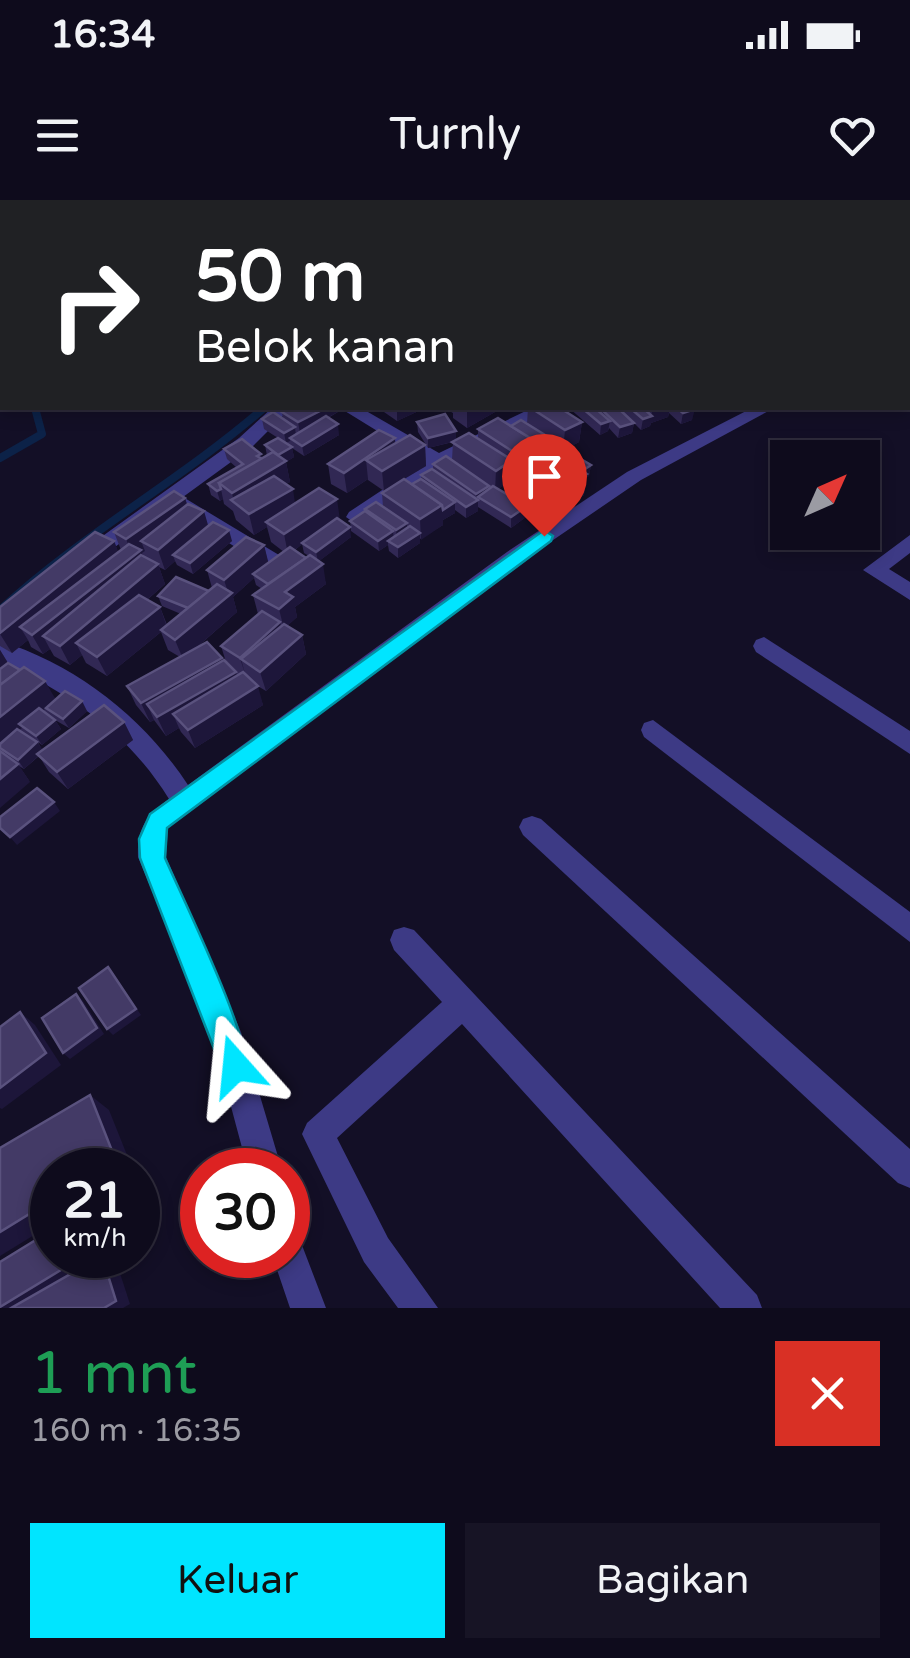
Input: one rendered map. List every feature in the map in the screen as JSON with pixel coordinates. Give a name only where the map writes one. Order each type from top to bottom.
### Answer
[{"type":"street","points":[[62,575],[246,442],[280,410]]},
{"type":"street","points":[[352,410],[439,461]]},
{"type":"street","points":[[356,517],[439,461],[541,410]]},
{"type":"street","points":[[258,1148],[226,1032],[152,858],[151,839],[158,821],[514,557],[634,476],[762,410]]},
{"type":"street","points":[[170,497],[276,564]]},
{"type":"street","points":[[910,542],[874,570],[910,592]]},
{"type":"street","points":[[764,646],[910,744]]},
{"type":"street","points":[[0,650],[113,711],[156,754],[184,802]]},
{"type":"street","points":[[653,730],[910,929]]},
{"type":"street","points":[[532,827],[910,1171]]},
{"type":"street","points":[[404,940],[744,1308]]},
{"type":"street","points":[[420,1308],[376,1250],[318,1134],[463,1003]]},
{"type":"street","points":[[297,1278],[308,1308]]},
{"type":"building","points":[[286,410],[322,410],[298,422],[282,412]]},
{"type":"building","points":[[534,410],[563,410],[582,422],[565,430]]},
{"type":"building","points":[[584,410],[597,410],[610,421],[601,424]]},
{"type":"building","points":[[602,410],[620,410],[634,423],[620,427]]},
{"type":"building","points":[[632,410],[645,410],[652,416],[643,419]]},
{"type":"building","points":[[273,412],[295,427],[284,433],[262,419]]},
{"type":"building","points":[[445,414],[456,431],[428,438],[417,422]]},
{"type":"building","points":[[326,416],[338,424],[302,446],[290,438]]},
{"type":"building","points":[[498,418],[587,474],[567,487],[478,429]]},
{"type":"building","points":[[521,420],[561,445],[551,451],[511,426]]},
{"type":"building","points":[[379,430],[395,438],[344,473],[328,464]]},
{"type":"building","points":[[469,433],[512,460],[496,471],[452,442]]},
{"type":"building","points":[[410,435],[425,445],[382,471],[366,460]]},
{"type":"building","points":[[278,438],[292,447],[278,455],[265,445]]},
{"type":"building","points":[[242,439],[262,459],[219,483],[221,489],[217,491],[208,484],[243,464],[224,449]]},
{"type":"building","points":[[564,449],[591,465],[582,471],[555,454]]},
{"type":"building","points":[[273,452],[286,461],[232,493],[219,483]]},
{"type":"building","points":[[446,456],[489,486],[476,494],[433,464]]},
{"type":"building","points":[[432,469],[478,500],[466,507],[421,475]]},
{"type":"building","points":[[274,476],[293,489],[249,514],[231,500]]},
{"type":"building","points":[[404,479],[442,505],[420,519],[382,493]]},
{"type":"building","points":[[421,479],[455,502],[443,510],[442,505],[412,484]]},
{"type":"building","points":[[493,486],[527,506],[511,517],[478,497]]},
{"type":"building","points":[[319,488],[337,499],[284,534],[266,522]]},
{"type":"building","points":[[174,491],[185,498],[126,539],[114,532]]},
{"type":"building","points":[[376,502],[407,523],[396,530],[365,509]]},
{"type":"building","points":[[188,504],[204,511],[158,550],[141,541]]},
{"type":"building","points":[[365,511],[393,531],[378,541],[350,521]]},
{"type":"building","points":[[337,518],[350,527],[316,552],[302,543]]},
{"type":"building","points":[[213,522],[229,530],[190,563],[173,555]]},
{"type":"building","points":[[410,526],[420,533],[398,547],[388,541]]},
{"type":"building","points":[[95,532],[114,541],[0,633],[0,607]]},
{"type":"building","points":[[246,537],[264,545],[224,580],[207,570]]},
{"type":"building","points":[[129,544],[141,550],[32,635],[20,627]]},
{"type":"building","points":[[290,547],[306,558],[268,584],[253,574]]},
{"type":"building","points":[[141,555],[158,564],[60,646],[43,636]]},
{"type":"building","points":[[310,555],[323,564],[285,592],[293,597],[279,609],[253,595]]},
{"type":"building","points":[[176,577],[209,591],[188,608],[158,596]]},
{"type":"building","points":[[217,584],[232,593],[175,640],[161,630]]},
{"type":"building","points":[[139,595],[160,607],[97,657],[76,643]]},
{"type":"building","points":[[262,611],[280,622],[240,658],[221,646]]},
{"type":"building","points":[[284,624],[302,635],[260,672],[241,659]]},
{"type":"building","points":[[207,642],[222,658],[141,703],[127,686]]},
{"type":"building","points":[[224,660],[236,672],[157,717],[147,704]]},
{"type":"building","points":[[8,663],[20,670],[0,685],[0,669]]},
{"type":"building","points":[[24,667],[45,681],[0,717],[0,685]]},
{"type":"building","points":[[243,672],[258,686],[188,730],[173,714]]},
{"type":"building","points":[[65,691],[82,701],[63,719],[46,708]]},
{"type":"building","points":[[104,705],[124,722],[57,772],[37,754]]},
{"type":"building","points":[[39,708],[55,720],[36,736],[19,724]]},
{"type":"building","points":[[17,729],[37,742],[18,760],[0,748]]},
{"type":"building","points":[[0,751],[18,764],[0,779]]},
{"type":"building","points":[[37,788],[54,802],[10,837],[0,828],[0,817]]},
{"type":"building","points":[[108,967],[136,1009],[107,1029],[79,988]]},
{"type":"building","points":[[76,994],[97,1028],[63,1053],[42,1018]]},
{"type":"building","points":[[20,1012],[46,1053],[0,1088],[0,1027]]},
{"type":"building","points":[[90,1095],[111,1148],[30,1148],[30,1214],[0,1232],[0,1148]]},
{"type":"building","points":[[30,1244],[30,1278],[48,1278],[0,1307],[0,1262]]},
{"type":"building","points":[[64,1278],[109,1278],[116,1301],[104,1308],[11,1308]]},
{"type":"waterway","points":[[0,458],[42,434],[36,410]]},
{"type":"waterway","points":[[0,610],[31,582],[262,410]]},
{"type":"route","points":[[236,1066],[226,1032],[152,858],[151,839],[158,821],[544,536]]}]
